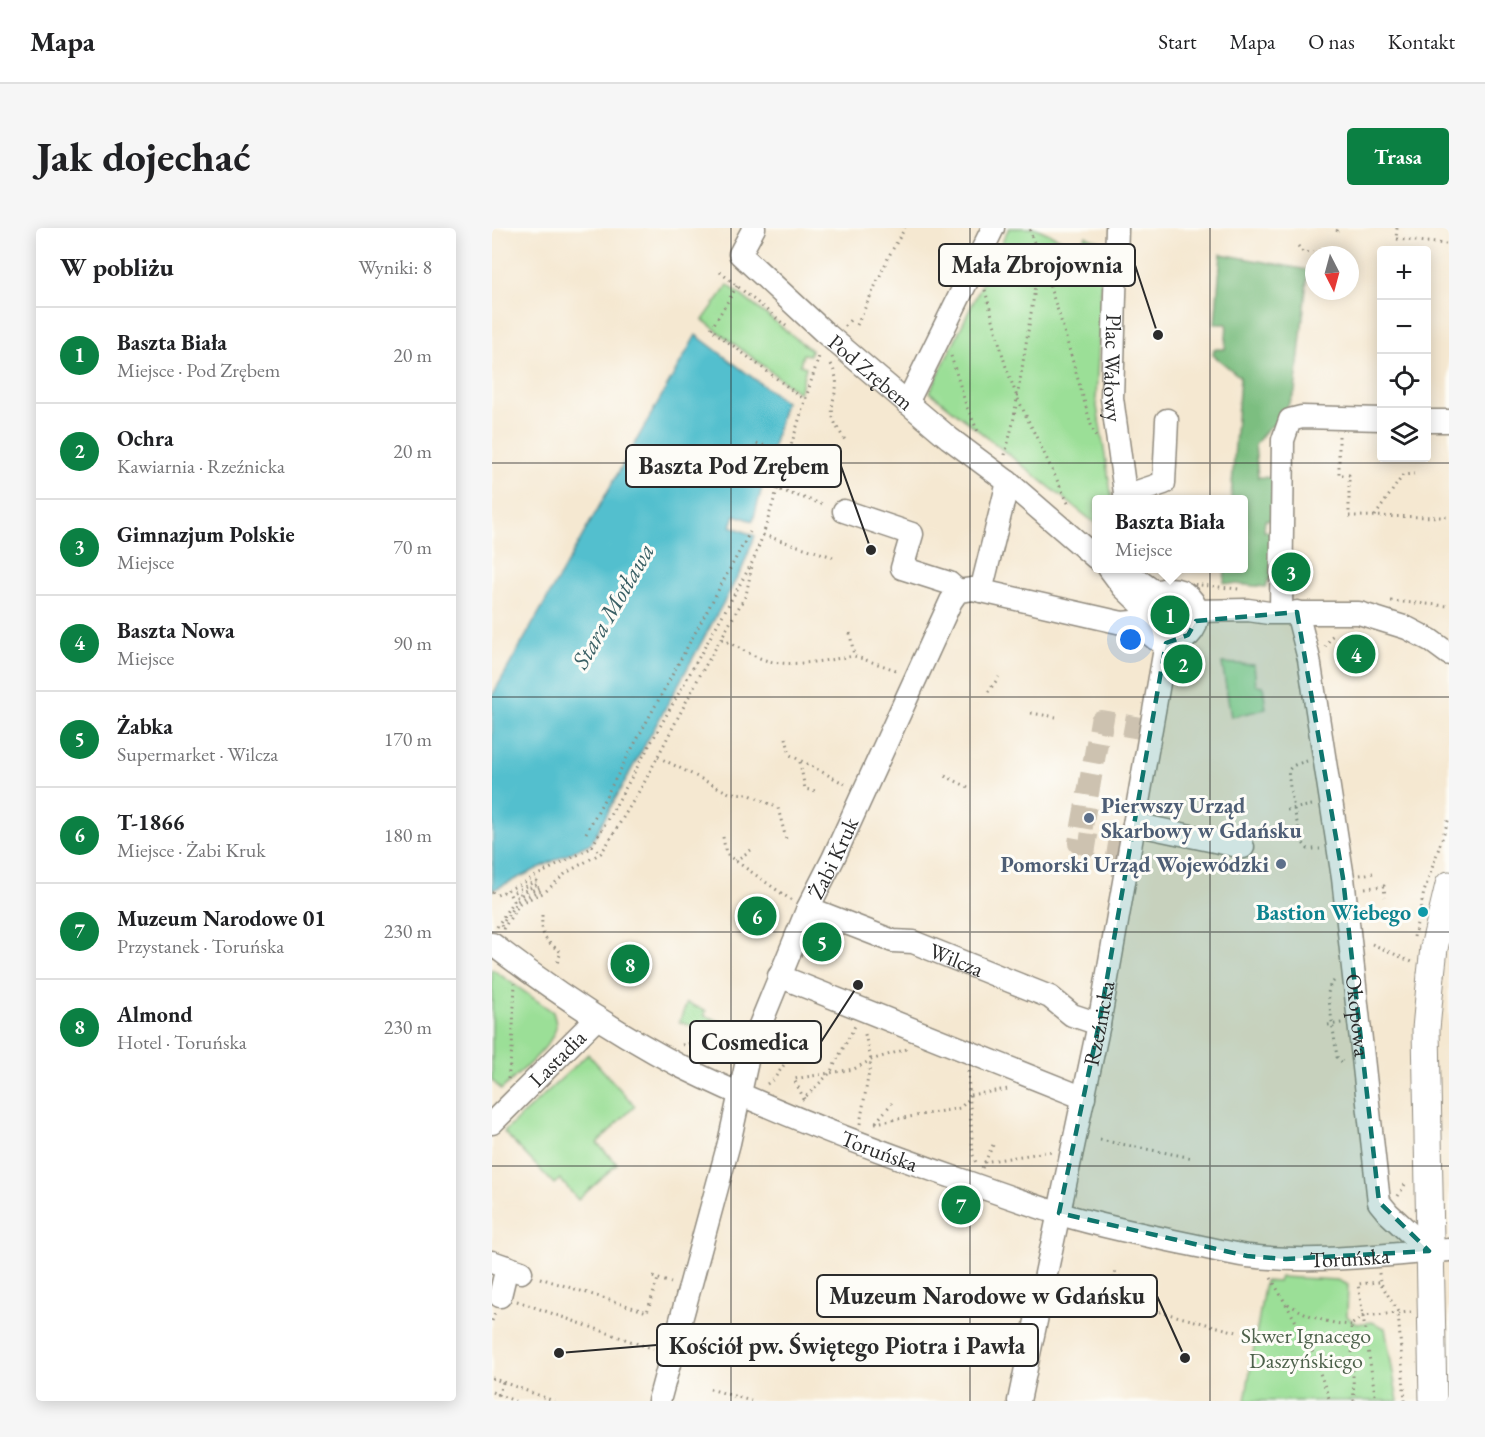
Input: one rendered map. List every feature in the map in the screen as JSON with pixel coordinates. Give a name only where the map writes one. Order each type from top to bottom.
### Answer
[{"type":"main road","points":[[1433,1401],[1439,1251],[1426,1029],[1420,969],[1434,948],[1449,885]]},
{"type":"street","name":"Pod Zrębem","points":[[754,228],[740,254],[824,332],[907,403],[1092,550]]},
{"type":"street","points":[[907,403],[993,228]]},
{"type":"street","name":"Plac Wałowy","points":[[1112,230],[1112,398],[1126,495]]},
{"type":"street","name":"Okopowa","points":[[1377,419],[1302,417],[1290,420],[1283,440],[1282,612],[1309,659],[1341,860],[1379,1202],[1388,1213],[1439,1251]]},
{"type":"street","points":[[1134,495],[1164,483],[1167,420]]},
{"type":"street","points":[[1431,421],[1449,421]]},
{"type":"street","points":[[981,591],[1003,478]]},
{"type":"street","points":[[844,512],[912,534],[902,568],[949,583],[958,591],[973,589],[1122,623],[1164,589],[1181,591],[1193,603],[1196,616],[1188,635],[1174,643],[1166,643],[1151,636],[1152,601]]},
{"type":"street","name":"Pod Zrębem","points":[[1121,573],[1152,601]]},
{"type":"street","name":"Żabi Kruk","points":[[659,1401],[729,1143],[747,1060],[779,976],[802,906],[833,859],[951,601],[958,591]]},
{"type":"street","points":[[1196,616],[1248,609],[1359,613],[1407,628],[1430,640],[1449,654]]},
{"type":"street","name":"Rzeźnicka","points":[[1019,1401],[1099,1024],[1166,643]]},
{"type":"street","points":[[1134,824],[1243,847]]},
{"type":"street","name":"Wilcza","points":[[802,906],[893,941],[913,942],[1050,997],[1072,1015],[1099,1024]]},
{"type":"street","name":"Toruńska","points":[[497,934],[554,990],[673,1062],[739,1093],[877,1149],[1059,1213],[1122,1230],[1247,1256],[1286,1258],[1439,1251]]},
{"type":"street","points":[[893,941],[909,953],[978,981]]},
{"type":"street","points":[[779,976],[859,1012],[1084,1098]]},
{"type":"street","name":"Lastadia","points":[[492,1123],[597,1018]]},
{"type":"street","points":[[500,1296],[501,1265]]},
{"type":"path","points":[[857,325],[890,254],[905,228]]},
{"type":"path","points":[[1029,228],[1099,445]]},
{"type":"path","points":[[1397,228],[1396,239],[1446,244]]},
{"type":"path","points":[[1298,246],[1305,252]]},
{"type":"path","points":[[1003,478],[1005,455],[1034,295],[1037,251]]},
{"type":"path","points":[[977,260],[997,337],[1017,397],[1069,505]]},
{"type":"path","points":[[720,272],[792,331]]},
{"type":"path","points":[[737,286],[711,329],[806,400]]},
{"type":"path","points":[[944,328],[959,383],[979,434]]},
{"type":"path","points":[[509,892],[592,846],[753,561],[820,353]]},
{"type":"path","points":[[829,360],[838,381],[832,405],[832,416],[847,443]]},
{"type":"path","points":[[1340,436],[1339,475],[1349,475],[1349,516],[1449,518]]},
{"type":"path","points":[[769,479],[780,450],[756,443],[748,472],[769,479],[777,489],[844,512]]},
{"type":"path","points":[[1375,516],[1403,475],[1414,474]]},
{"type":"path","points":[[586,833],[750,532]]},
{"type":"path","points":[[763,535],[833,557]]},
{"type":"path","points":[[497,934],[520,903],[545,892],[566,873],[601,853],[634,800],[699,677],[746,595],[753,561]]},
{"type":"path","points":[[1152,601],[1245,590]]},
{"type":"path","points":[[850,633],[854,656]]},
{"type":"path","points":[[722,639],[771,662],[817,662],[854,656],[907,673]]},
{"type":"path","points":[[988,692],[999,677]]},
{"type":"path","points":[[1031,713],[1056,717]]},
{"type":"path","points":[[786,738],[790,755],[854,788]]},
{"type":"path","points":[[658,757],[729,793],[748,794],[778,807],[787,843]]},
{"type":"path","points":[[800,761],[805,789],[817,791]]},
{"type":"path","points":[[1307,761],[1294,766],[1288,773],[1302,843],[1308,849],[1320,849]]},
{"type":"path","points":[[945,777],[968,787]]},
{"type":"path","points":[[1287,810],[1313,805]]},
{"type":"path","points":[[1414,940],[1424,892],[1449,818]]},
{"type":"path","points":[[723,837],[726,854],[802,906]]},
{"type":"path","points":[[592,846],[601,853]]},
{"type":"path","points":[[735,861],[751,850]]},
{"type":"path","points":[[492,892],[497,895],[509,892],[536,881],[538,884],[516,895],[517,897],[540,887],[541,890],[517,901],[497,934]]},
{"type":"path","points":[[1365,888],[1384,886],[1385,897]]},
{"type":"path","points":[[497,934],[513,901],[509,892]]},
{"type":"path","points":[[542,915],[543,935],[561,952],[556,966]]},
{"type":"path","points":[[1411,956],[1420,969]]},
{"type":"path","points":[[507,1089],[512,1050],[515,980]]},
{"type":"path","points":[[1338,980],[1329,989],[1332,1024],[1337,1057],[1340,1062],[1349,1065]]},
{"type":"path","points":[[859,1012],[871,1060],[860,1127]]},
{"type":"path","points":[[859,1012],[830,1073],[802,1100],[794,1079],[830,1073],[855,1069],[871,1060]]},
{"type":"path","points":[[681,1046],[743,1032]]},
{"type":"path","points":[[698,1055],[712,1040]]},
{"type":"path","points":[[966,1051],[973,1155],[980,1171],[994,1143]]},
{"type":"path","points":[[765,1085],[774,1079],[786,1062]]},
{"type":"path","points":[[875,1123],[960,1108],[970,1098]]},
{"type":"path","points":[[869,1131],[892,1103]]},
{"type":"path","points":[[1100,1140],[1193,1158]]},
{"type":"path","points":[[984,1162],[1061,1150]]},
{"type":"path","points":[[501,1265],[647,1312],[658,1279]]},
{"type":"path","points":[[1112,1290],[1115,1272],[1132,1288],[1134,1305],[1237,1332]]},
{"type":"path","points":[[1379,1273],[1380,1282],[1398,1312],[1405,1401]]},
{"type":"path","points":[[1269,1274],[1311,1348],[1330,1401]]},
{"type":"path","points":[[653,1277],[678,1285]]},
{"type":"path","points":[[1377,1401],[1358,1284],[1380,1282]]},
{"type":"path","points":[[492,1321],[500,1296],[629,1339],[657,1351]]},
{"type":"path","points":[[1286,1303],[1330,1324],[1351,1325],[1363,1316],[1413,1312]]},
{"type":"path","points":[[1351,1325],[1354,1401]]},
{"type":"path","points":[[492,1378],[554,1401]]},
{"type":"path","points":[[498,1395],[503,1382]]},
{"type":"path","points":[[710,1389],[736,1399],[751,1401]]},
{"type":"path","points":[[492,1392],[515,1401]]},
{"type":"highlighted area","points":[[1297,612],[1343,878],[1379,1202],[1429,1251],[1286,1259],[1247,1256],[1059,1213],[1099,1024],[1166,643],[1188,635],[1196,621]]},
{"type":"green space","points":[[1009,228],[1036,228],[1079,247],[1086,236],[1103,243],[1096,400],[1111,495],[1092,495],[1092,521],[930,392]]},
{"type":"green space","points":[[1221,254],[1305,269],[1305,298],[1295,392],[1277,424],[1268,428],[1255,445],[1258,477],[1275,478],[1276,520],[1265,520],[1264,531],[1275,532],[1271,579],[1266,587],[1224,583],[1225,573],[1248,573],[1248,495],[1231,495],[1240,377],[1213,355],[1214,349],[1225,349],[1227,324],[1215,324]]},
{"type":"green space","points":[[728,285],[811,350],[810,355],[803,354],[800,365],[806,367],[799,393],[703,320]]},
{"type":"green space","points":[[1222,663],[1254,665],[1256,685],[1263,686],[1266,709],[1231,717]]},
{"type":"green space","points":[[492,969],[553,1012],[556,1024],[554,1034],[542,1051],[501,1090],[492,1080]]},
{"type":"green space","points":[[687,1003],[706,1011],[704,1015],[738,1029],[726,1034],[679,1022]]},
{"type":"green space","points":[[588,1054],[635,1106],[597,1143],[617,1164],[578,1200],[560,1179],[554,1184],[504,1132]]},
{"type":"green space","name":"Skwer Ignacego Daszyńskiego","points":[[1280,1277],[1337,1280],[1348,1285],[1347,1316],[1356,1324],[1372,1322],[1385,1328],[1398,1401],[1245,1401],[1265,1281],[1278,1282]]},
{"type":"water","name":"Stara Motława","points":[[696,335],[785,402],[753,521],[735,515],[731,526],[755,536],[742,569],[591,843],[493,890],[492,696]]},
{"type":"tunnel","points":[[1129,851],[1079,843],[1101,721],[1151,730]]},
{"type":"place","name":"Mała Zbrojownia","points":[[1158,335]]},
{"type":"place","name":"Baszta Pod Zrębem","points":[[871,550]]},
{"type":"place","name":"Gimnazjum Polskie","points":[[1291,572]]},
{"type":"place","name":"Baszta Biała","points":[[1170,615]]},
{"type":"place","name":"Baszta Nowa","points":[[1356,654]]},
{"type":"place","name":"Ochra","points":[[1183,664]]},
{"type":"place","name":"Pierwszy Urząd Skarbowy w Gdańsku","points":[[1089,818]]},
{"type":"place","name":"Pomorski Urząd Wojewódzki","points":[[1281,864]]},
{"type":"place","name":"Bastion Wiebego","points":[[1423,912]]},
{"type":"place","name":"T-1866","points":[[757,916]]},
{"type":"place","name":"Żabka","points":[[822,942]]},
{"type":"place","name":"Almond","points":[[630,964]]},
{"type":"place","name":"Cosmedica","points":[[858,985]]},
{"type":"place","name":"Muzeum Narodowe 01","points":[[961,1205]]},
{"type":"place","name":"Kościół pw. Świętego Piotra i Pawła","points":[[559,1353]]},
{"type":"place","name":"Muzeum Narodowe w Gdańsku","points":[[1185,1358]]}]
